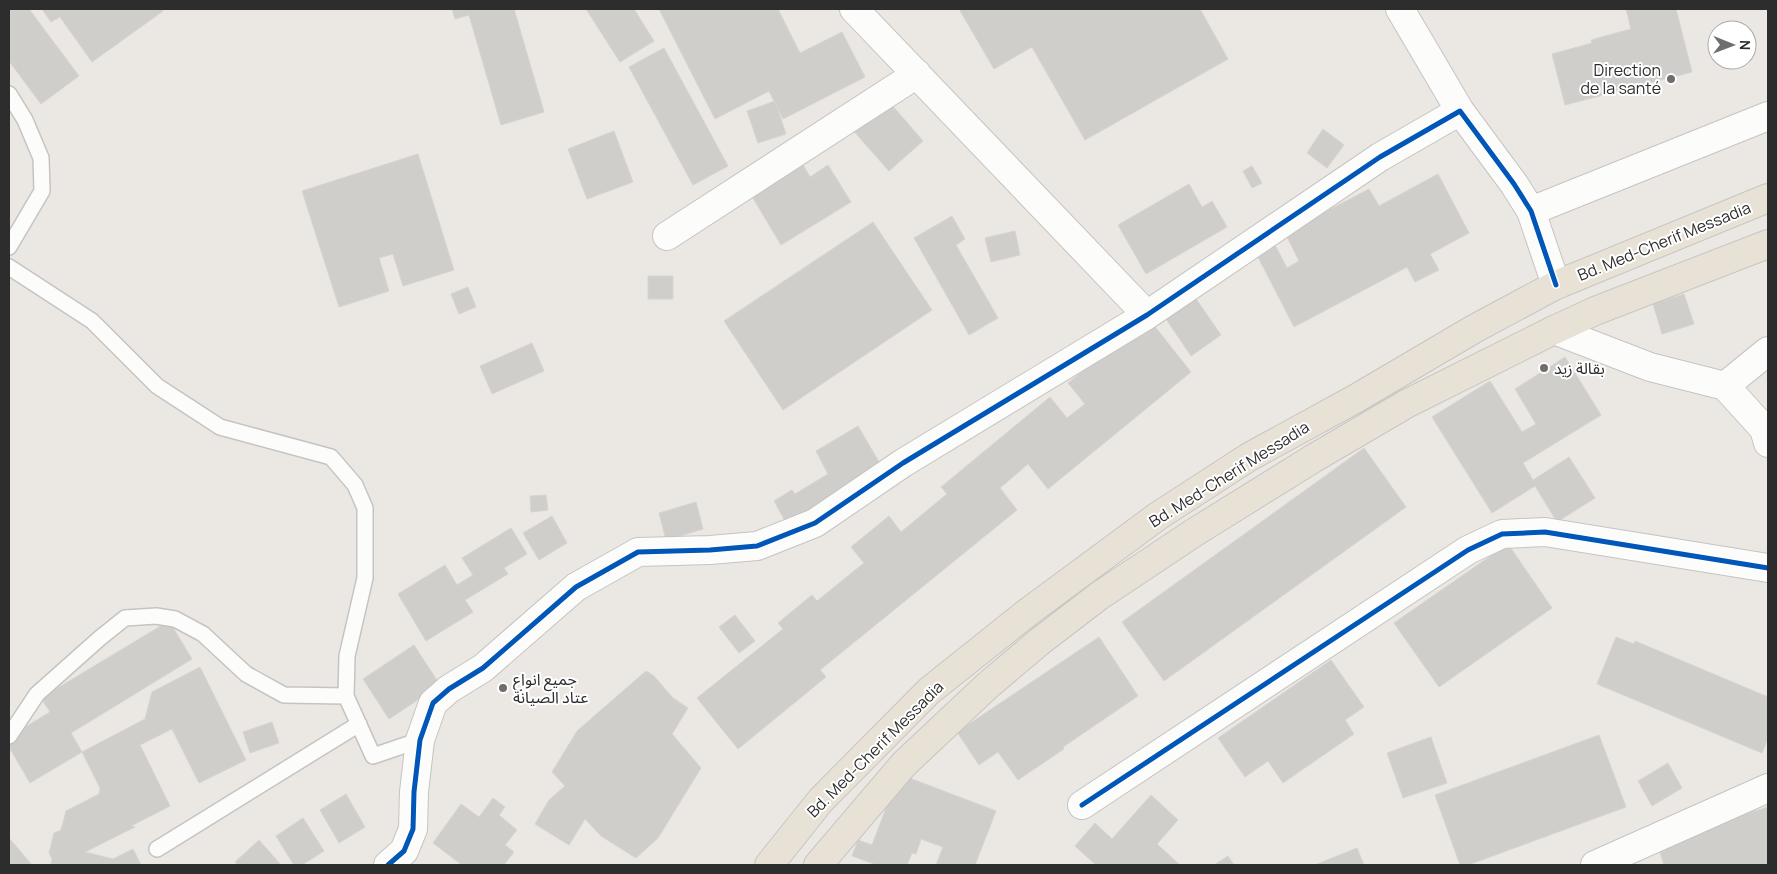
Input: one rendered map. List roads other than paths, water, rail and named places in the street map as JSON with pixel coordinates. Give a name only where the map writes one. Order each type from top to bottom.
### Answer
[{"type":"highway","name":"Bd. Med-Cherif Messadia","points":[[769,865],[821,800],[929,691],[1028,612],[1158,516],[1249,458],[1355,399],[1474,329],[1556,285],[1768,198]]},
{"type":"highway","name":"Bd. Med-Cherif Messadia","points":[[818,865],[904,764],[987,686],[1039,642],[1099,596],[1203,527],[1314,458],[1408,403],[1596,311],[1768,244]]},
{"type":"street","points":[[854,9],[1147,316]]},
{"type":"street","points":[[1400,9],[1460,111],[1514,184],[1531,211],[1556,285]]},
{"type":"street","points":[[667,236],[917,74]]},
{"type":"street","points":[[394,864],[404,851],[413,828],[414,792],[420,740],[433,703],[449,688],[483,668],[576,587],[638,552],[710,550],[757,546],[815,522],[903,463],[1147,316],[1380,157],[1460,111]]},
{"type":"street","points":[[1531,211],[1768,116]]},
{"type":"street","points":[[1554,330],[1650,367],[1725,386],[1767,435]]},
{"type":"street","points":[[1725,386],[1768,351]]},
{"type":"street","points":[[1082,805],[1468,550],[1502,534],[1545,532],[1768,568]]},
{"type":"street","points":[[1595,865],[1768,788]]},
{"type":"lane","points":[[9,94],[25,120],[41,158],[42,191],[9,247]]},
{"type":"lane","points":[[9,267],[92,321],[157,386],[220,427],[331,457],[356,485],[365,508],[366,578],[347,656],[346,696],[372,756],[420,740]]},
{"type":"lane","points":[[9,736],[37,694],[125,618],[156,616],[175,619],[203,634],[246,674],[284,695],[346,696]]},
{"type":"lane","points":[[157,849],[358,724]]},
{"type":"place","name":"Direction de la santé","points":[[1671,79]]},
{"type":"place","name":"بقالة زيد","points":[[1544,368]]},
{"type":"place","name":"جميع انواع عتاد الصيانة","points":[[503,688]]}]
